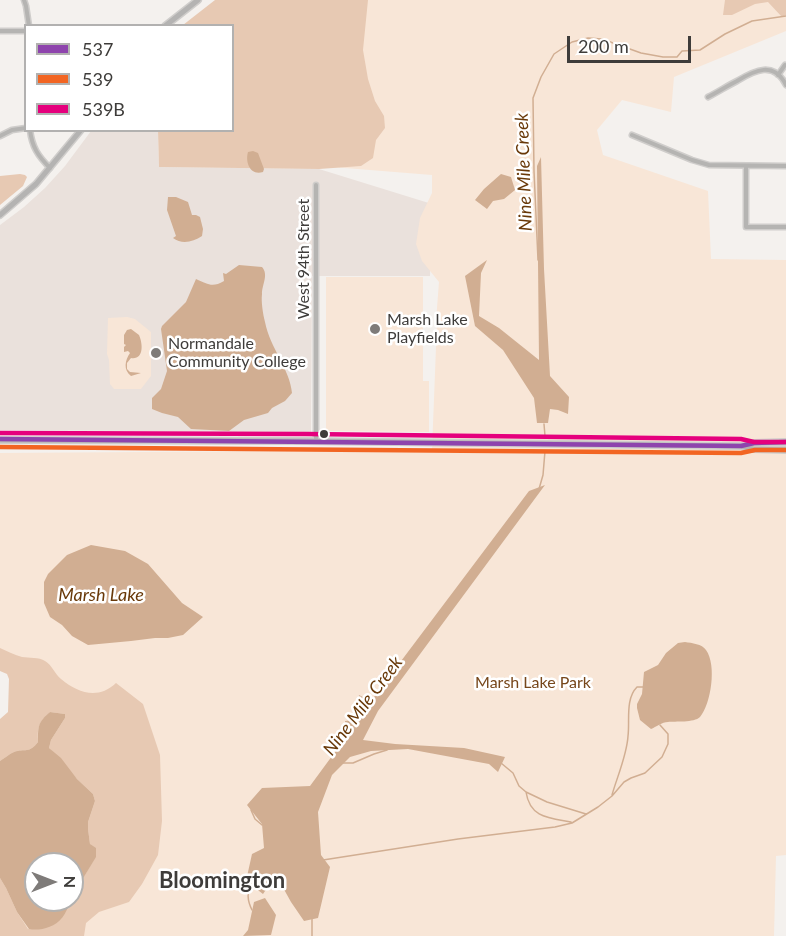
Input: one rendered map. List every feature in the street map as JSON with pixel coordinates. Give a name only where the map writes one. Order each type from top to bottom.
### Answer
[{"type":"main road","points":[[168,24],[198,0]]},
{"type":"main road","points":[[0,216],[36,184],[79,132]]},
{"type":"main road","points":[[1,439],[741,446],[753,449],[786,450]]},
{"type":"main road","points":[[741,446],[754,443],[786,442]]},
{"type":"street","points":[[24,0],[29,24]]},
{"type":"street","points":[[0,31],[24,31]]},
{"type":"street","points":[[778,75],[785,65]]},
{"type":"street","points":[[708,97],[757,70],[770,70],[778,75],[786,86]]},
{"type":"street","points":[[0,136],[12,130],[24,128]]},
{"type":"street","points":[[30,132],[34,148],[51,168]]},
{"type":"street","points":[[632,135],[700,163],[786,166]]},
{"type":"street","points":[[746,165],[746,227],[786,227]]},
{"type":"street","name":"West 94th Street","points":[[316,185],[316,441]]},
{"type":"shaded area","points":[[215,0],[368,0],[363,50],[368,79],[375,101],[384,116],[385,128],[376,140],[373,158],[361,166],[319,169],[159,167],[158,132],[234,132],[234,24],[184,24]]},
{"type":"shaded area","points":[[725,0],[786,0],[786,15],[782,17],[768,2],[755,4],[732,15],[723,15]]},
{"type":"shaded area","name":"Normandale Community College","points":[[90,132],[158,132],[159,167],[319,169],[432,204],[430,276],[312,276],[311,432],[0,430],[0,225],[45,188]]},
{"type":"shaded area","points":[[20,174],[27,177],[23,186],[0,205],[0,176]]},
{"type":"shaded area","points":[[0,648],[22,657],[45,661],[61,679],[81,691],[102,692],[116,683],[143,704],[160,755],[162,821],[158,855],[129,902],[99,912],[86,923],[84,936],[0,936],[0,878],[28,929],[61,919],[65,912],[84,912],[84,876],[96,856],[90,844],[88,829],[95,801],[93,794],[49,748],[65,714],[50,712],[40,725],[38,742],[35,746],[14,752],[0,761],[0,719],[8,712],[9,679],[7,674],[0,671]]},
{"type":"green space","name":"Marsh Lake Park","points":[[223,0],[786,0],[786,31],[674,77],[671,112],[622,100],[597,130],[603,155],[708,191],[711,259],[786,260],[786,855],[776,856],[774,936],[0,936],[0,725],[11,715],[12,676],[0,669],[0,453],[432,450],[439,282],[422,261],[416,244],[420,218],[432,193],[432,175],[320,166]]},
{"type":"green space","name":"Marsh Lake Playfields","points":[[326,277],[423,277],[423,381],[429,381],[429,432],[326,431]]},
{"type":"green space","points":[[108,318],[135,319],[151,332],[151,376],[141,389],[114,389],[110,384],[107,354]]},
{"type":"water","points":[[248,152],[258,153],[263,172],[255,172],[250,167],[247,160]]},
{"type":"water","points":[[541,157],[550,376],[569,397],[568,414],[550,409],[548,423],[537,423],[534,398],[503,350],[475,326],[465,276],[487,260],[481,273],[479,316],[499,328],[539,360],[537,166]]},
{"type":"water","points":[[501,174],[511,177],[515,190],[504,199],[493,201],[487,209],[475,200]]},
{"type":"water","points":[[168,197],[176,197],[188,202],[192,215],[200,217],[202,236],[188,242],[173,238],[176,236],[167,210]]},
{"type":"water","points":[[239,265],[262,267],[264,270],[262,301],[264,319],[271,341],[288,375],[292,393],[268,413],[244,420],[229,431],[191,429],[178,417],[152,409],[152,398],[161,389],[167,371],[161,329],[186,302],[196,279],[216,284],[224,281],[223,273],[226,274]]},
{"type":"water","points":[[131,329],[139,335],[142,347],[138,357],[131,358],[127,363],[127,369],[130,372],[141,373],[131,376],[126,368],[126,362],[130,353],[124,352],[126,345],[124,335],[127,330]]},
{"type":"water","points":[[545,485],[378,711],[363,740],[464,748],[505,757],[498,772],[489,764],[408,749],[371,751],[350,757],[332,775],[318,812],[321,855],[330,867],[318,918],[304,921],[276,875],[263,894],[246,881],[252,854],[264,848],[262,824],[247,805],[262,788],[310,786],[346,737],[345,721],[356,720],[359,695],[371,701],[529,491]]},
{"type":"water","name":"Marsh Lake","points":[[91,545],[125,551],[148,564],[182,603],[203,617],[183,635],[168,638],[88,645],[72,636],[50,617],[44,603],[44,582],[48,574],[67,555]]},
{"type":"water","points":[[685,642],[702,646],[709,657],[712,674],[710,694],[704,711],[697,719],[666,722],[651,729],[640,720],[637,708],[642,694],[644,672],[658,665],[666,653],[678,643]]},
{"type":"water","points":[[50,712],[65,714],[49,748],[93,794],[95,801],[88,829],[90,844],[96,848],[96,857],[84,877],[84,852],[24,852],[24,912],[65,912],[55,924],[33,930],[29,929],[17,912],[0,878],[0,761],[14,752],[35,746],[43,719]]},
{"type":"water","points":[[265,898],[276,915],[271,935],[243,936],[248,930],[254,902]]},
{"type":"waterway","name":"Nine Mile Creek","points":[[538,260],[533,98],[541,77],[554,54],[572,42],[588,38],[602,39],[641,53],[677,57],[682,51],[700,50],[752,21],[786,16]]},
{"type":"waterway","name":"Nine Mile Creek","points":[[544,424],[545,436]]},
{"type":"waterway","name":"Nine Mile Creek","points":[[539,489],[545,451]]},
{"type":"waterway","points":[[612,795],[627,743],[631,698],[637,687],[643,687]]},
{"type":"waterway","points":[[323,860],[572,823],[612,796],[624,782],[645,773],[662,757],[668,744],[668,734],[660,725]]},
{"type":"waterway","points":[[343,763],[353,763],[387,750]]},
{"type":"waterway","points":[[501,763],[513,773],[519,786],[526,792],[547,802],[586,814]]},
{"type":"waterway","points":[[526,792],[528,801],[536,812],[548,818],[571,822]]},
{"type":"waterway","name":"Nine Mile Creek","points":[[251,810],[255,819],[262,825]]},
{"type":"waterway","name":"Nine Mile Creek","points":[[251,883],[248,896],[252,910]]},
{"type":"waterway","points":[[312,919],[312,936]]},
{"type":"transit line","name":"539B","points":[[0,433],[306,434],[741,439],[754,442],[786,442]]},
{"type":"transit line","name":"537","points":[[0,439],[741,446],[754,443],[786,442]]},
{"type":"transit line","name":"539","points":[[0,447],[741,453],[755,450],[786,450]]},
{"type":"place","name":"Marsh Lake Playfields","points":[[375,329]]},
{"type":"place","name":"Normandale Community College","points":[[156,353]]},
{"type":"district","name":"Bloomington","points":[[222,881]]}]
